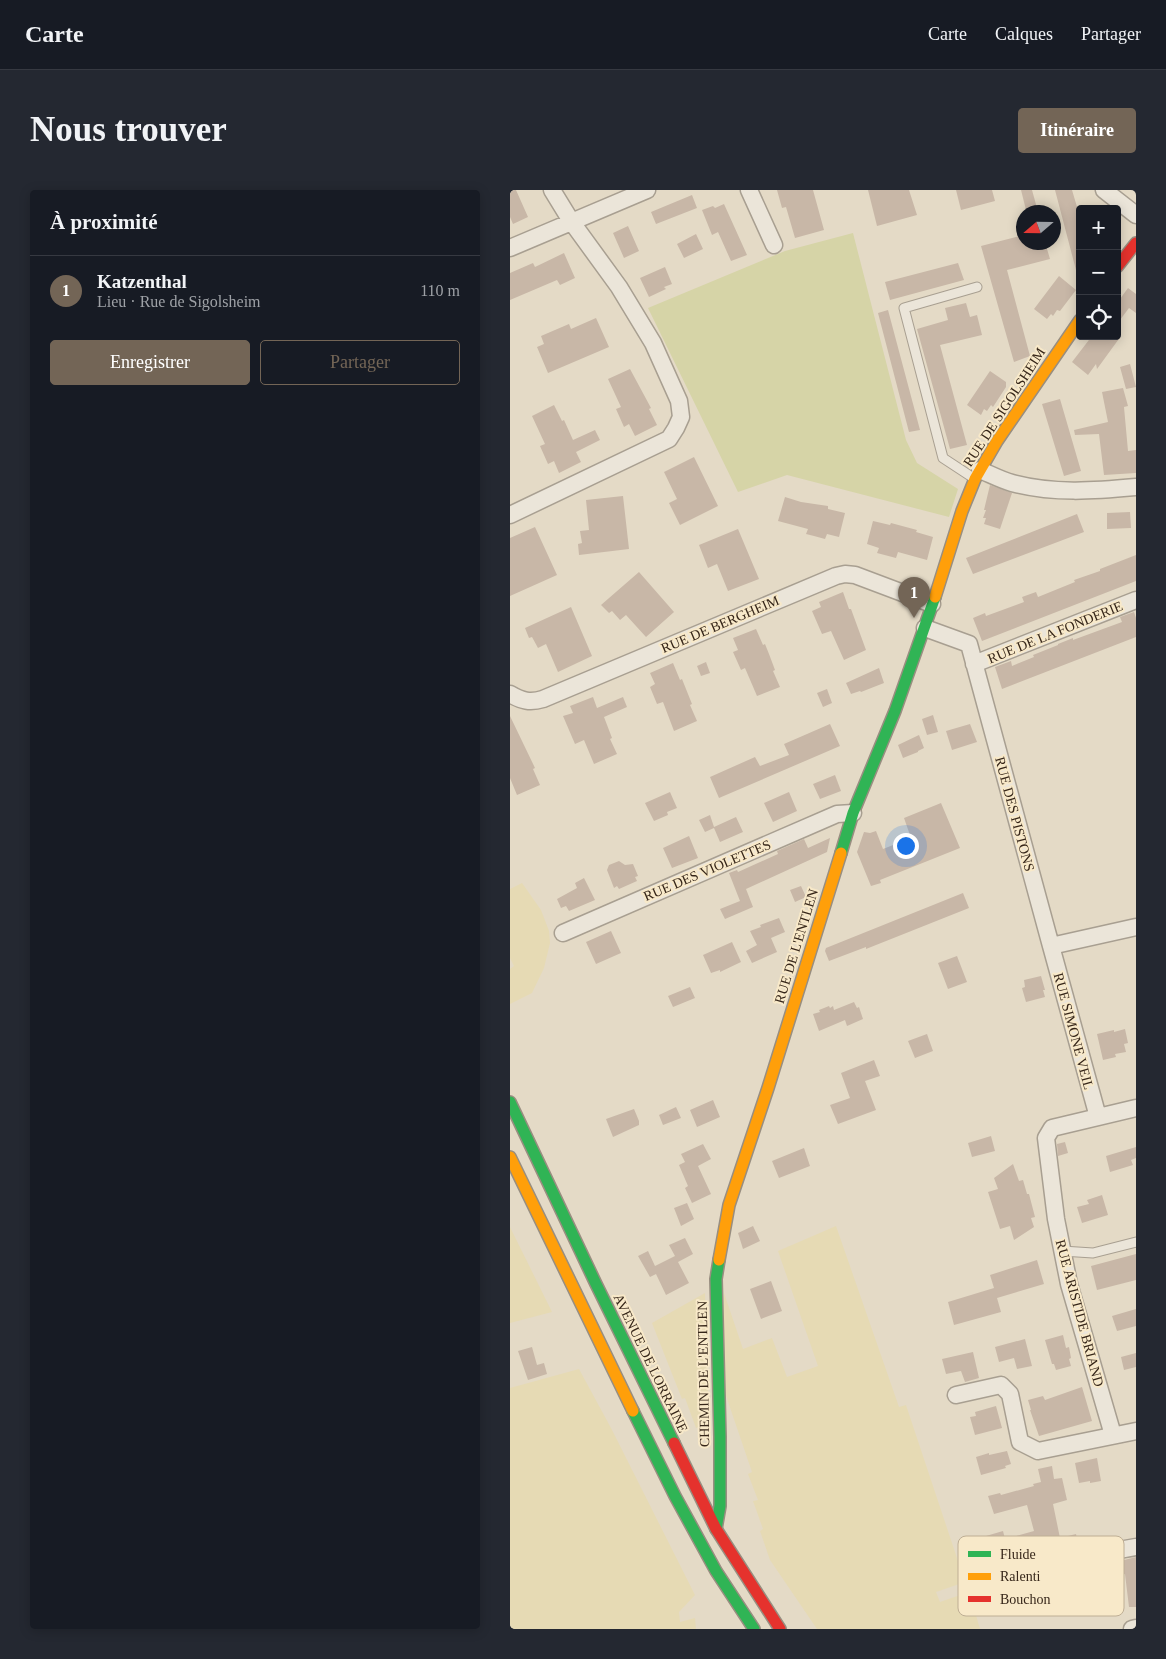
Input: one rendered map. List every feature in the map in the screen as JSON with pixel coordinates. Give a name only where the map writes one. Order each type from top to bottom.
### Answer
[{"type":"street","points":[[510,515],[669,439],[680,418],[679,401],[653,343],[619,287],[552,190]]},
{"type":"street","points":[[510,248],[647,190]]},
{"type":"street","points":[[749,190],[774,244]]},
{"type":"street","points":[[1104,190],[1136,215]]},
{"type":"street","points":[[1121,262],[1136,243]]},
{"type":"street","name":"RUE DE SIGOLSHEIM","points":[[925,628],[962,511],[977,474],[997,441],[1076,326]]},
{"type":"street","points":[[977,474],[1049,490],[1075,492],[1136,487]]},
{"type":"street","name":"RUE DE BERGHEIM","points":[[510,694],[521,700],[532,702],[543,699],[836,576],[845,574],[855,575],[932,604]]},
{"type":"street","name":"RUE DE LA FONDERIE","points":[[974,664],[1136,600]]},
{"type":"street","name":"RUE DES PISTONS","points":[[925,628],[969,644],[1051,946]]},
{"type":"street","name":"RUE DE L'ENTLEN","points":[[716,1279],[729,1205],[777,1060],[853,813],[896,711],[925,628]]},
{"type":"street","name":"RUE DES VIOLETTES","points":[[563,933],[837,814],[853,813]]},
{"type":"street","points":[[1051,946],[1136,927]]},
{"type":"street","name":"RUE SIMONE VEIL","points":[[1051,946],[1098,1117]]},
{"type":"street","name":"AVENUE DE LORRAINE","points":[[510,1102],[716,1529],[780,1629]]},
{"type":"street","name":"RUE ARISTIDE BRIAND","points":[[1113,1435],[1069,1284],[1056,1219],[1046,1138],[1052,1128],[1136,1108]]},
{"type":"street","points":[[510,1157],[675,1496],[716,1571],[754,1629]]},
{"type":"street","name":"CHEMIN DE L'ENTLEN","points":[[716,1279],[720,1506],[716,1529]]},
{"type":"street","points":[[956,1395],[1001,1385],[1010,1394],[1020,1442],[1038,1451],[1136,1431]]},
{"type":"street","points":[[1132,1629],[1136,1628]]},
{"type":"lane","points":[[977,287],[904,308],[943,458],[977,474]]},
{"type":"lane","points":[[1062,1251],[1093,1253],[1136,1242]]},
{"type":"shaded area","points":[[853,233],[906,440],[917,463],[958,489],[949,517],[787,475],[738,492],[648,308],[785,251]]},
{"type":"shaded area","points":[[522,883],[541,910],[549,931],[550,943],[544,968],[532,993],[510,1004],[510,969],[514,966],[510,958],[510,889]]},
{"type":"shaded area","points":[[836,1226],[899,1407],[906,1405],[958,1561],[958,1584],[936,1592],[940,1602],[958,1596],[958,1616],[976,1616],[980,1629],[817,1629],[770,1560],[760,1531],[763,1529],[753,1501],[758,1500],[748,1474],[752,1472],[722,1384],[724,1293],[743,1349],[772,1338],[787,1377],[818,1366],[778,1251]]},
{"type":"shaded area","points":[[510,1227],[552,1312],[510,1323]]},
{"type":"shaded area","points":[[705,1293],[709,1423],[696,1428],[685,1398],[682,1399],[652,1323]]},
{"type":"shaded area","points":[[579,1369],[611,1428],[695,1595],[679,1612],[680,1622],[695,1618],[696,1629],[510,1629],[510,1388]]},
{"type":"building","points":[[510,190],[516,190],[528,217],[513,224],[510,217]]},
{"type":"building","points":[[777,190],[813,190],[824,230],[795,238],[786,207],[782,208]]},
{"type":"building","points":[[868,190],[909,190],[917,215],[877,226]]},
{"type":"building","points":[[956,190],[992,190],[995,201],[961,210]]},
{"type":"building","points":[[1021,190],[1032,190],[1036,205],[1025,205]]},
{"type":"building","points":[[1055,190],[1072,190],[1076,205],[1076,270],[1061,213],[1061,205],[1059,205]]},
{"type":"building","points":[[692,195],[697,208],[656,224],[651,212]]},
{"type":"building","points":[[724,204],[747,255],[731,261],[718,232],[712,235],[702,210]]},
{"type":"building","points":[[628,226],[639,251],[624,258],[613,233]]},
{"type":"building","points":[[696,234],[703,249],[684,258],[677,244]]},
{"type":"building","points":[[1016,237],[1016,250],[1047,250],[1050,259],[1007,270],[1030,356],[1014,362],[981,246]]},
{"type":"building","points":[[564,253],[575,278],[560,285],[557,280],[510,300],[510,273],[533,263],[535,267]]},
{"type":"building","points":[[958,263],[964,280],[890,300],[885,282]]},
{"type":"building","points":[[665,267],[672,284],[649,297],[640,278]]},
{"type":"building","points":[[1059,276],[1076,290],[1060,311],[1057,310],[1053,316],[1051,314],[1047,319],[1034,309]]},
{"type":"building","points":[[1128,288],[1136,294],[1136,313],[1129,308],[1121,319],[1121,298]]},
{"type":"building","points":[[966,303],[970,317],[977,315],[982,335],[940,345],[967,445],[950,449],[917,329],[948,320],[945,308]]},
{"type":"building","points":[[888,310],[920,430],[909,432],[878,313]]},
{"type":"building","points":[[596,318],[609,347],[548,373],[537,347],[544,344],[541,336],[569,324],[571,329]]},
{"type":"building","points":[[1089,340],[1118,340],[1097,369],[1096,364],[1088,375],[1072,362]]},
{"type":"building","points":[[1130,364],[1136,387],[1126,389],[1120,367]]},
{"type":"building","points":[[630,369],[651,408],[649,409],[657,425],[635,436],[629,424],[624,427],[616,409],[621,407],[608,379]]},
{"type":"building","points":[[990,371],[1006,382],[1006,387],[993,407],[991,405],[987,411],[984,409],[981,415],[967,405]]},
{"type":"building","points":[[1123,388],[1128,406],[1124,407],[1128,451],[1136,450],[1136,473],[1104,475],[1099,434],[1075,435],[1074,430],[1108,422],[1102,392]]},
{"type":"building","points":[[1060,399],[1081,471],[1064,476],[1042,404]]},
{"type":"building","points":[[554,405],[562,421],[564,420],[573,440],[595,430],[600,440],[576,452],[581,462],[559,473],[554,461],[548,464],[540,446],[545,444],[532,416]]},
{"type":"building","points":[[694,457],[718,506],[680,525],[669,503],[677,499],[664,472]]},
{"type":"building","points":[[990,485],[1012,493],[1000,529],[984,524],[986,518],[983,518],[986,510],[984,510]]},
{"type":"building","points":[[623,496],[629,549],[579,555],[578,544],[582,543],[580,531],[589,530],[586,500]]},
{"type":"building","points":[[785,497],[801,502],[828,506],[828,509],[845,513],[839,537],[827,534],[825,539],[806,534],[808,529],[778,521]]},
{"type":"building","points":[[1130,512],[1131,528],[1107,529],[1107,513]]},
{"type":"building","points":[[1077,514],[1084,532],[973,574],[966,558]]},
{"type":"building","points":[[873,521],[890,525],[891,523],[917,530],[916,532],[933,537],[927,560],[898,552],[896,558],[877,553],[879,548],[867,544]]},
{"type":"building","points":[[535,527],[557,575],[510,596],[510,538]]},
{"type":"building","points":[[738,529],[759,579],[728,591],[717,564],[708,568],[699,545]]},
{"type":"building","points":[[1136,555],[1136,581],[982,641],[973,618],[985,613],[986,616],[1024,602],[1022,597],[1036,592],[1038,597]]},
{"type":"building","points":[[639,572],[674,612],[646,637],[626,615],[620,620],[612,611],[609,613],[601,605]]},
{"type":"building","points":[[843,592],[866,650],[844,660],[831,631],[822,634],[812,611],[821,607],[819,602]]},
{"type":"building","points":[[571,607],[592,656],[558,672],[546,644],[538,648],[532,637],[529,638],[525,628]]},
{"type":"building","points":[[1134,612],[1136,618],[1136,637],[1002,689],[995,667],[1011,661],[1012,666],[1073,638],[1073,640],[1122,622],[1120,617]]},
{"type":"building","points":[[756,629],[763,645],[765,644],[780,687],[757,696],[745,668],[741,670],[733,652],[738,650],[733,638]]},
{"type":"building","points":[[706,662],[710,673],[701,676],[697,666]]},
{"type":"building","points":[[673,663],[680,680],[682,679],[697,721],[674,731],[663,702],[657,704],[650,687],[655,684],[650,673]]},
{"type":"building","points":[[879,668],[884,683],[851,694],[846,683]]},
{"type":"building","points":[[827,689],[832,703],[823,707],[817,693]]},
{"type":"building","points":[[593,697],[597,708],[623,697],[627,707],[604,717],[612,738],[610,739],[617,754],[594,764],[584,740],[575,744],[563,716],[573,713],[570,706]]},
{"type":"building","points":[[933,715],[938,732],[927,735],[922,719]]},
{"type":"building","points":[[510,716],[535,768],[533,769],[540,785],[517,795],[510,778]]},
{"type":"building","points":[[830,724],[840,746],[719,798],[710,777],[755,757],[760,766],[789,755],[784,744]]},
{"type":"building","points":[[970,724],[977,742],[952,750],[946,731]]},
{"type":"building","points":[[919,735],[924,748],[903,758],[898,745]]},
{"type":"building","points":[[835,775],[841,791],[820,799],[813,784]]},
{"type":"building","points":[[670,792],[677,808],[667,812],[668,815],[654,821],[645,803]]},
{"type":"building","points":[[789,792],[797,811],[773,822],[764,803]]},
{"type":"building","points":[[941,803],[960,848],[880,880],[881,883],[871,886],[857,852],[864,832],[876,831],[883,849],[911,838],[904,818]]},
{"type":"building","points":[[710,815],[714,827],[736,817],[743,832],[720,842],[714,828],[705,832],[699,820]]},
{"type":"building","points":[[689,836],[698,858],[672,868],[663,848]]},
{"type":"building","points":[[830,838],[827,852],[746,889],[753,907],[725,919],[720,909],[740,901],[729,873],[737,870],[738,872],[778,854],[777,851],[804,839],[808,848]]},
{"type":"building","points":[[619,861],[625,865],[633,864],[638,876],[635,877],[637,881],[619,889],[617,886],[614,888],[607,870],[609,865]]},
{"type":"building","points":[[584,878],[595,900],[569,911],[566,906],[561,908],[557,899],[577,888],[575,883]]},
{"type":"building","points":[[801,886],[806,897],[795,902],[790,890]]},
{"type":"building","points":[[963,893],[969,908],[866,949],[866,947],[829,961],[825,951],[826,948]]},
{"type":"building","points":[[779,918],[785,932],[771,938],[777,952],[752,963],[746,951],[757,945],[750,931]]},
{"type":"building","points":[[611,931],[621,953],[596,964],[586,942]]},
{"type":"building","points":[[732,942],[741,962],[720,972],[720,970],[711,973],[703,955]]},
{"type":"building","points":[[957,956],[967,982],[948,989],[938,963]]},
{"type":"building","points":[[1041,976],[1045,997],[1026,1002],[1022,988],[1025,987],[1024,980]]},
{"type":"building","points":[[690,987],[695,998],[673,1007],[668,996]]},
{"type":"building","points":[[854,1002],[857,1008],[859,1007],[863,1019],[847,1026],[845,1020],[819,1031],[813,1014],[829,1006],[830,1008],[833,1006],[834,1010]]},
{"type":"building","points":[[1125,1029],[1128,1043],[1124,1044],[1126,1052],[1115,1054],[1116,1057],[1103,1060],[1097,1034]]},
{"type":"building","points":[[927,1034],[933,1051],[915,1058],[908,1041]]},
{"type":"building","points":[[874,1060],[880,1076],[865,1081],[876,1110],[838,1124],[830,1105],[850,1098],[841,1073]]},
{"type":"building","points":[[713,1100],[720,1117],[697,1127],[690,1110]]},
{"type":"building","points":[[676,1107],[681,1118],[663,1125],[659,1115]]},
{"type":"building","points":[[634,1109],[639,1125],[613,1137],[606,1119]]},
{"type":"building","points":[[991,1136],[995,1151],[972,1157],[968,1143]]},
{"type":"building","points":[[1065,1142],[1068,1153],[1058,1156],[1057,1144]]},
{"type":"building","points":[[703,1144],[711,1159],[698,1166],[711,1194],[692,1203],[685,1188],[688,1186],[679,1165],[685,1162],[681,1154]]},
{"type":"building","points":[[1136,1147],[1136,1158],[1131,1160],[1133,1165],[1110,1172],[1106,1156]]},
{"type":"building","points":[[804,1148],[810,1166],[779,1178],[772,1161]]},
{"type":"building","points":[[1013,1164],[1019,1181],[1023,1180],[1027,1194],[1029,1194],[1035,1217],[1031,1218],[1034,1227],[1014,1240],[1010,1226],[1000,1229],[988,1192],[998,1189],[994,1178]]},
{"type":"building","points":[[1102,1195],[1108,1215],[1082,1223],[1077,1207],[1089,1204],[1087,1200]]},
{"type":"building","points":[[687,1203],[694,1219],[681,1226],[674,1208]]},
{"type":"building","points":[[753,1226],[760,1241],[743,1249],[738,1233]]},
{"type":"building","points":[[685,1238],[693,1254],[678,1262],[689,1283],[666,1295],[656,1274],[650,1277],[638,1256],[648,1251],[655,1266],[675,1256],[669,1245]]},
{"type":"building","points":[[1136,1254],[1136,1280],[1097,1290],[1091,1266]]},
{"type":"building","points":[[1037,1260],[1044,1284],[997,1298],[1001,1312],[954,1325],[948,1302],[994,1288],[990,1275]]},
{"type":"building","points":[[771,1281],[782,1311],[761,1319],[750,1289]]},
{"type":"building","points":[[1136,1309],[1136,1326],[1117,1331],[1112,1316]]},
{"type":"building","points":[[1063,1335],[1066,1348],[1069,1347],[1071,1366],[1056,1370],[1054,1364],[1052,1364],[1045,1340]]},
{"type":"building","points":[[1025,1339],[1032,1366],[1017,1369],[1014,1358],[999,1362],[995,1347]]},
{"type":"building","points":[[532,1347],[537,1365],[544,1363],[547,1374],[528,1380],[518,1351]]},
{"type":"building","points":[[973,1352],[979,1378],[965,1382],[961,1371],[946,1374],[942,1359]]},
{"type":"building","points":[[1136,1353],[1136,1367],[1124,1370],[1121,1357]]},
{"type":"building","points":[[1082,1387],[1092,1421],[1039,1436],[1028,1400],[1043,1396],[1045,1400]]},
{"type":"building","points":[[996,1406],[1002,1428],[975,1435],[970,1417],[976,1416],[975,1412]]},
{"type":"building","points":[[1007,1451],[1011,1464],[1005,1466],[1006,1468],[981,1475],[976,1457]]},
{"type":"building","points":[[1097,1458],[1101,1481],[1079,1483],[1075,1463]]},
{"type":"building","points":[[1052,1466],[1054,1479],[1062,1478],[1067,1500],[1053,1504],[1060,1536],[1016,1536],[1034,1531],[1027,1505],[994,1514],[988,1496],[1000,1493],[1001,1495],[1034,1486],[1033,1484],[1041,1482],[1038,1469]]},
{"type":"building","points":[[1003,1531],[1004,1536],[986,1536]]},
{"type":"building","points":[[1136,1557],[1136,1607],[1129,1607],[1124,1574],[1124,1560]]},
{"type":"traffic: fast","points":[[841,853],[853,813],[895,711],[935,597]]},
{"type":"traffic: fast","points":[[510,1102],[674,1443]]},
{"type":"traffic: fast","points":[[716,1529],[720,1506],[716,1279],[719,1260]]},
{"type":"traffic: fast","points":[[633,1411],[675,1496],[716,1571],[754,1629]]},
{"type":"traffic: slow","points":[[935,597],[962,511],[975,479],[997,441],[1076,326]]},
{"type":"traffic: slow","points":[[719,1260],[729,1205],[768,1088],[841,853]]},
{"type":"traffic: slow","points":[[510,1157],[633,1411]]},
{"type":"traffic: jam","points":[[1121,262],[1136,243]]},
{"type":"traffic: jam","points":[[674,1443],[716,1529],[780,1629]]},
{"type":"place","name":"Katzenthal","points":[[914,618]]}]
